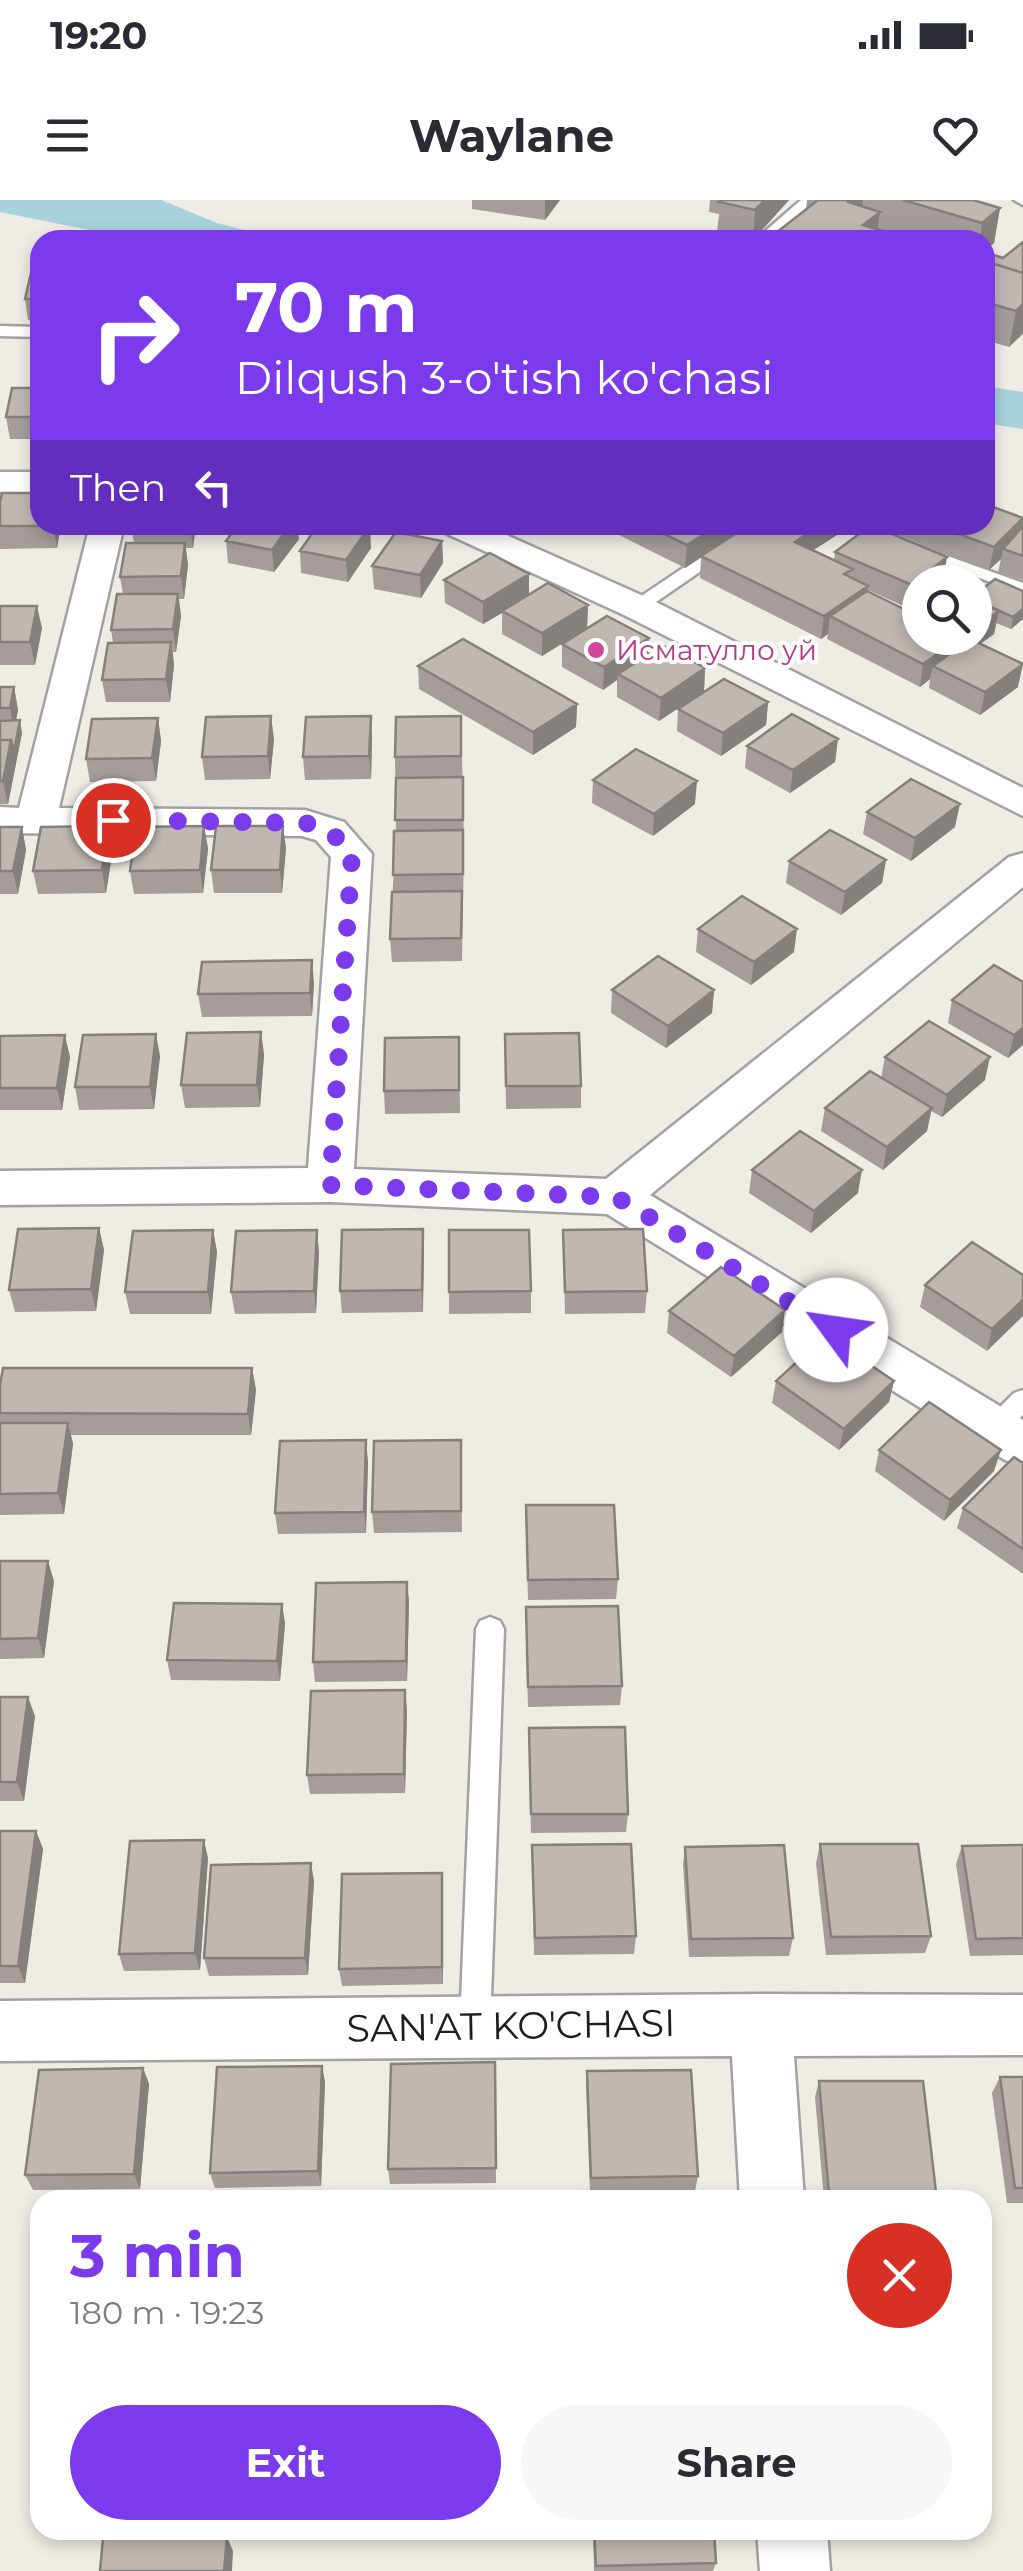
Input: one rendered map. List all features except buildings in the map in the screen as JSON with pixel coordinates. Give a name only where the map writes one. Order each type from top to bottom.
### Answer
[{"type":"street","points":[[0,482],[30,482]]},
{"type":"street","points":[[104,535],[18,820],[306,823],[330,831],[352,854],[330,1185]]},
{"type":"street","points":[[477,535],[637,607],[1023,804]]},
{"type":"street","points":[[616,1197],[1023,866]]},
{"type":"street","points":[[0,1188],[330,1185],[616,1197],[1013,1423]]},
{"type":"street","points":[[761,2023],[771,2190]]},
{"type":"street","name":"SAN'AT KO'CHASI","points":[[0,2031],[761,2023],[1023,2025]]},
{"type":"street","points":[[793,2540],[795,2571]]},
{"type":"lane","points":[[774,230],[810,200]]},
{"type":"lane","points":[[0,331],[30,332]]},
{"type":"lane","points":[[637,607],[744,535]]},
{"type":"lane","points":[[872,535],[1023,589]]},
{"type":"lane","points":[[475,2026],[490,1629]]},
{"type":"water","points":[[0,200],[161,200],[244,230],[89,230],[0,212]]},
{"type":"water","points":[[995,388],[1023,392],[1023,429],[995,425]]},
{"type":"place","name":"Исматулло уй","points":[[596,650]]},
{"type":"route","points":[[113,820],[306,823],[330,831],[352,854],[330,1185],[616,1197],[836,1330]]}]
